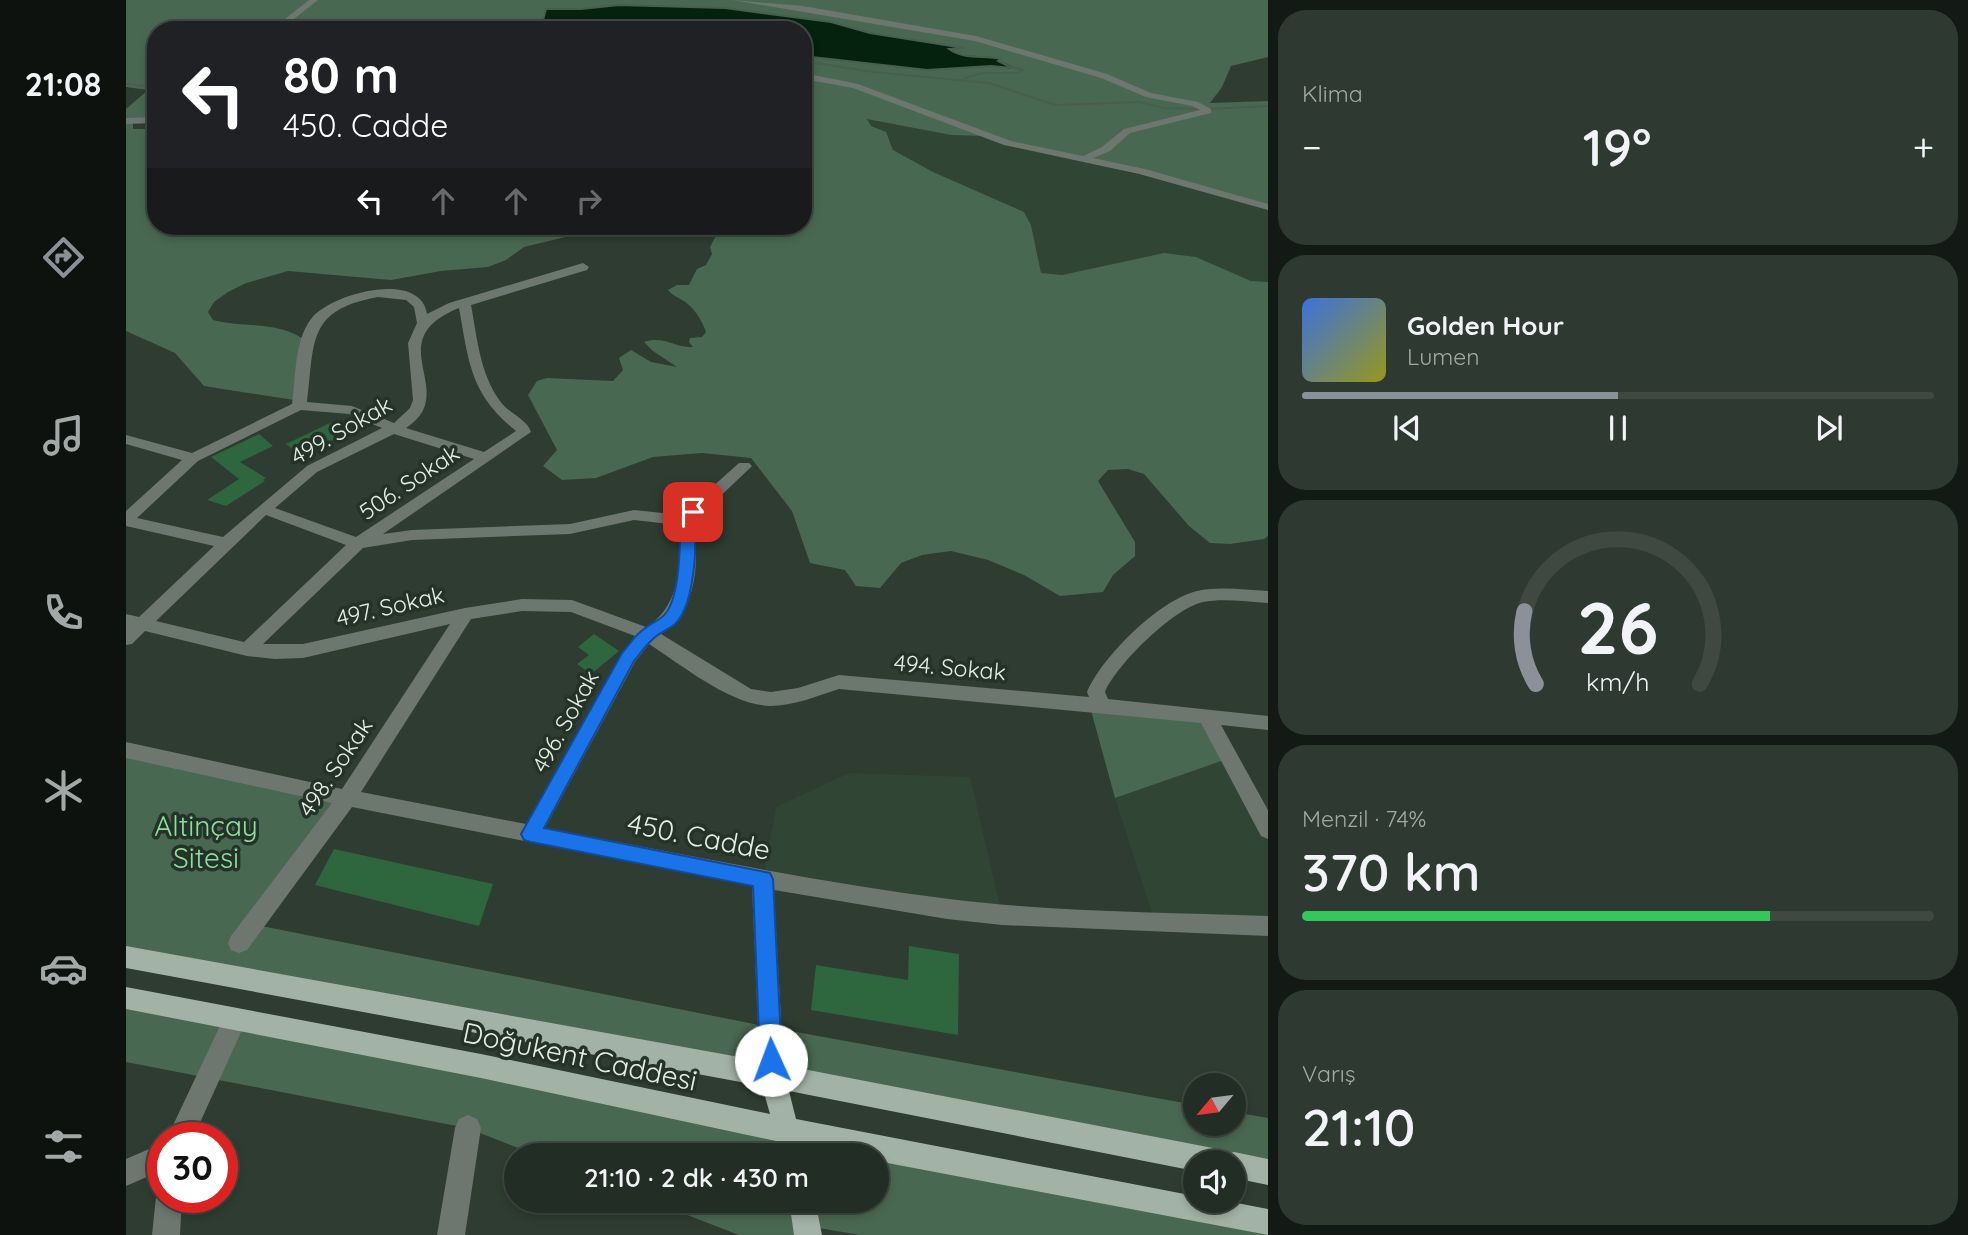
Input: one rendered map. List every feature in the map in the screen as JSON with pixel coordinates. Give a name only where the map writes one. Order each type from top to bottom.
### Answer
[{"type":"main road","name":"Doğukent Caddesi","points":[[126,957],[1183,1155]]},
{"type":"main road","name":"Doğukent Caddesi","points":[[126,998],[1268,1223]]},
{"type":"main road","points":[[772,1076],[790,1143]]},
{"type":"main road","points":[[1246,1167],[1268,1171]]},
{"type":"main road","points":[[804,1213],[808,1235]]},
{"type":"street","points":[[287,21],[314,0]]},
{"type":"street","points":[[736,0],[803,8],[976,39],[1104,76],[1156,97],[1195,104],[1208,111],[1127,131],[1106,149],[1088,156],[1087,160]]},
{"type":"street","points":[[812,78],[855,86],[1008,143],[1141,171],[1268,207]]},
{"type":"street","points":[[126,121],[147,120]]},
{"type":"street","points":[[422,321],[437,311],[583,267]]},
{"type":"street","points":[[126,521],[193,458],[299,406],[311,331],[317,319],[331,308],[364,294],[401,293],[419,307],[423,314],[422,321]]},
{"type":"street","points":[[464,303],[478,373],[498,412],[523,428],[524,432],[485,458]]},
{"type":"street","name":"499. Sokak","points":[[126,639],[134,621],[313,469],[394,429],[417,409],[420,400],[415,348],[416,331],[422,321]]},
{"type":"street","name":"506. Sokak","points":[[299,406],[352,410],[394,429],[485,458]]},
{"type":"street","points":[[126,439],[193,458]]},
{"type":"street","name":"506. Sokak","points":[[247,649],[358,543],[485,458]]},
{"type":"street","points":[[263,509],[358,543],[424,534],[570,529],[634,515],[685,521],[744,466]]},
{"type":"street","points":[[126,521],[225,543]]},
{"type":"street","name":"496. Sokak","points":[[531,834],[628,657],[647,634],[670,619],[678,606],[688,558],[689,538],[685,521]]},
{"type":"street","points":[[1101,704],[1096,692],[1104,675],[1171,610],[1186,600],[1200,596],[1268,597]]},
{"type":"street","name":"497. Sokak","points":[[134,621],[247,649],[275,652],[303,651],[465,614],[522,605],[572,606],[647,634]]},
{"type":"street","name":"498. Sokak","points":[[239,943],[347,799],[465,614]]},
{"type":"street","name":"494. Sokak","points":[[647,634],[747,696],[771,699],[798,695],[839,682],[1101,704],[1268,723]]},
{"type":"street","points":[[1206,715],[1268,830]]},
{"type":"street","name":"450. Cadde","points":[[126,750],[347,799],[763,879],[947,909],[1002,915],[1268,926]]},
{"type":"street","points":[[763,879],[772,1076]]},
{"type":"street","points":[[187,1122],[235,1019]]},
{"type":"street","points":[[451,1235],[467,1128]]},
{"type":"street","points":[[126,1173],[147,1163]]},
{"type":"street","points":[[166,1235],[168,1213]]},
{"type":"shaded area","points":[[619,5],[725,8],[831,22],[870,33],[964,48],[949,49],[968,56],[1001,59],[998,61],[1013,68],[991,66],[927,70],[812,57],[812,21],[542,21],[546,9]]},
{"type":"shaded area","points":[[867,118],[951,135],[983,136],[1268,207],[1268,282],[1251,281],[1196,257],[1164,253],[1062,275],[1041,273],[1031,225],[1024,212],[933,172],[893,150],[891,141],[879,129],[871,126]]},
{"type":"shaded area","points":[[1230,758],[1268,830],[1268,926],[1154,919],[1115,798]]},
{"type":"shaded area","points":[[849,773],[970,777],[1002,915],[763,879],[776,807]]},
{"type":"green space","points":[[126,0],[1268,0],[1268,57],[1231,66],[1222,87],[1210,103],[1268,101],[1268,207],[1199,187],[983,136],[951,135],[867,119],[871,126],[886,132],[893,150],[933,172],[1024,212],[1031,225],[1041,273],[1062,275],[1164,253],[1196,257],[1251,281],[1268,282],[1268,536],[1264,539],[1230,544],[1210,543],[1189,526],[1144,474],[1128,469],[1108,470],[1098,481],[1135,542],[1135,556],[1113,575],[1103,592],[1060,596],[1024,575],[988,560],[951,551],[922,555],[901,563],[880,588],[856,586],[845,570],[810,563],[792,511],[751,458],[702,453],[653,457],[596,478],[562,480],[543,466],[557,450],[528,395],[537,381],[547,378],[613,381],[623,370],[619,358],[631,350],[651,362],[677,367],[644,342],[658,340],[693,347],[689,342],[690,338],[702,337],[706,332],[693,310],[668,290],[677,285],[689,285],[697,269],[706,265],[712,254],[710,247],[716,235],[812,235],[812,57],[927,70],[997,66],[1010,69],[1012,66],[991,57],[962,55],[948,49],[964,48],[870,33],[831,22],[725,8],[619,5],[547,9],[542,21],[147,21],[147,90],[126,87]]},
{"type":"green space","points":[[147,91],[147,120],[133,121],[133,129],[145,129],[147,132],[147,235],[574,235],[524,247],[506,260],[488,267],[441,271],[391,280],[288,271],[246,283],[214,302],[208,312],[213,320],[274,328],[298,335],[309,343],[300,401],[204,386],[175,353],[126,331],[126,109]]},
{"type":"green space","points":[[1089,703],[1206,715],[1230,758],[1115,798]]},
{"type":"green space","name":"Altinçay Sitesi","points":[[126,750],[347,798],[252,924],[769,1027],[1183,1103],[1183,1136],[1246,1136],[1246,1114],[1268,1118],[1268,1172],[1246,1167],[1246,1150],[1183,1150],[1183,1153],[126,957]]},
{"type":"green space","points":[[126,998],[825,1143],[505,1143],[467,1128],[126,1062]]},
{"type":"green space","points":[[889,1156],[1268,1235],[860,1235],[807,1226],[808,1235],[739,1235],[682,1213],[889,1213]]},
{"type":"building","points":[[332,422],[347,433],[301,456],[286,444]]},
{"type":"building","points":[[259,434],[273,446],[240,462],[266,478],[263,480],[265,481],[226,506],[207,500],[239,479],[211,457]]},
{"type":"building","points":[[594,634],[619,651],[591,674],[577,664],[589,655],[578,647]]},
{"type":"building","points":[[334,849],[493,884],[479,926],[315,885]]},
{"type":"building","points":[[909,946],[959,954],[958,1035],[811,1010],[816,965],[908,980]]},
{"type":"waterway","points":[[812,62],[873,72],[989,83],[1056,105],[1139,102],[1164,108],[1200,109]]},
{"type":"waterway","points":[[965,78],[982,73],[1017,73],[1023,70],[1012,67]]},
{"type":"waterway","points":[[126,84],[147,86]]},
{"type":"waterway","points":[[1207,109],[1268,106]]},
{"type":"route","points":[[693,512],[685,521],[689,538],[688,558],[678,606],[670,619],[647,634],[628,657],[531,834],[763,879],[771,1060]]}]
